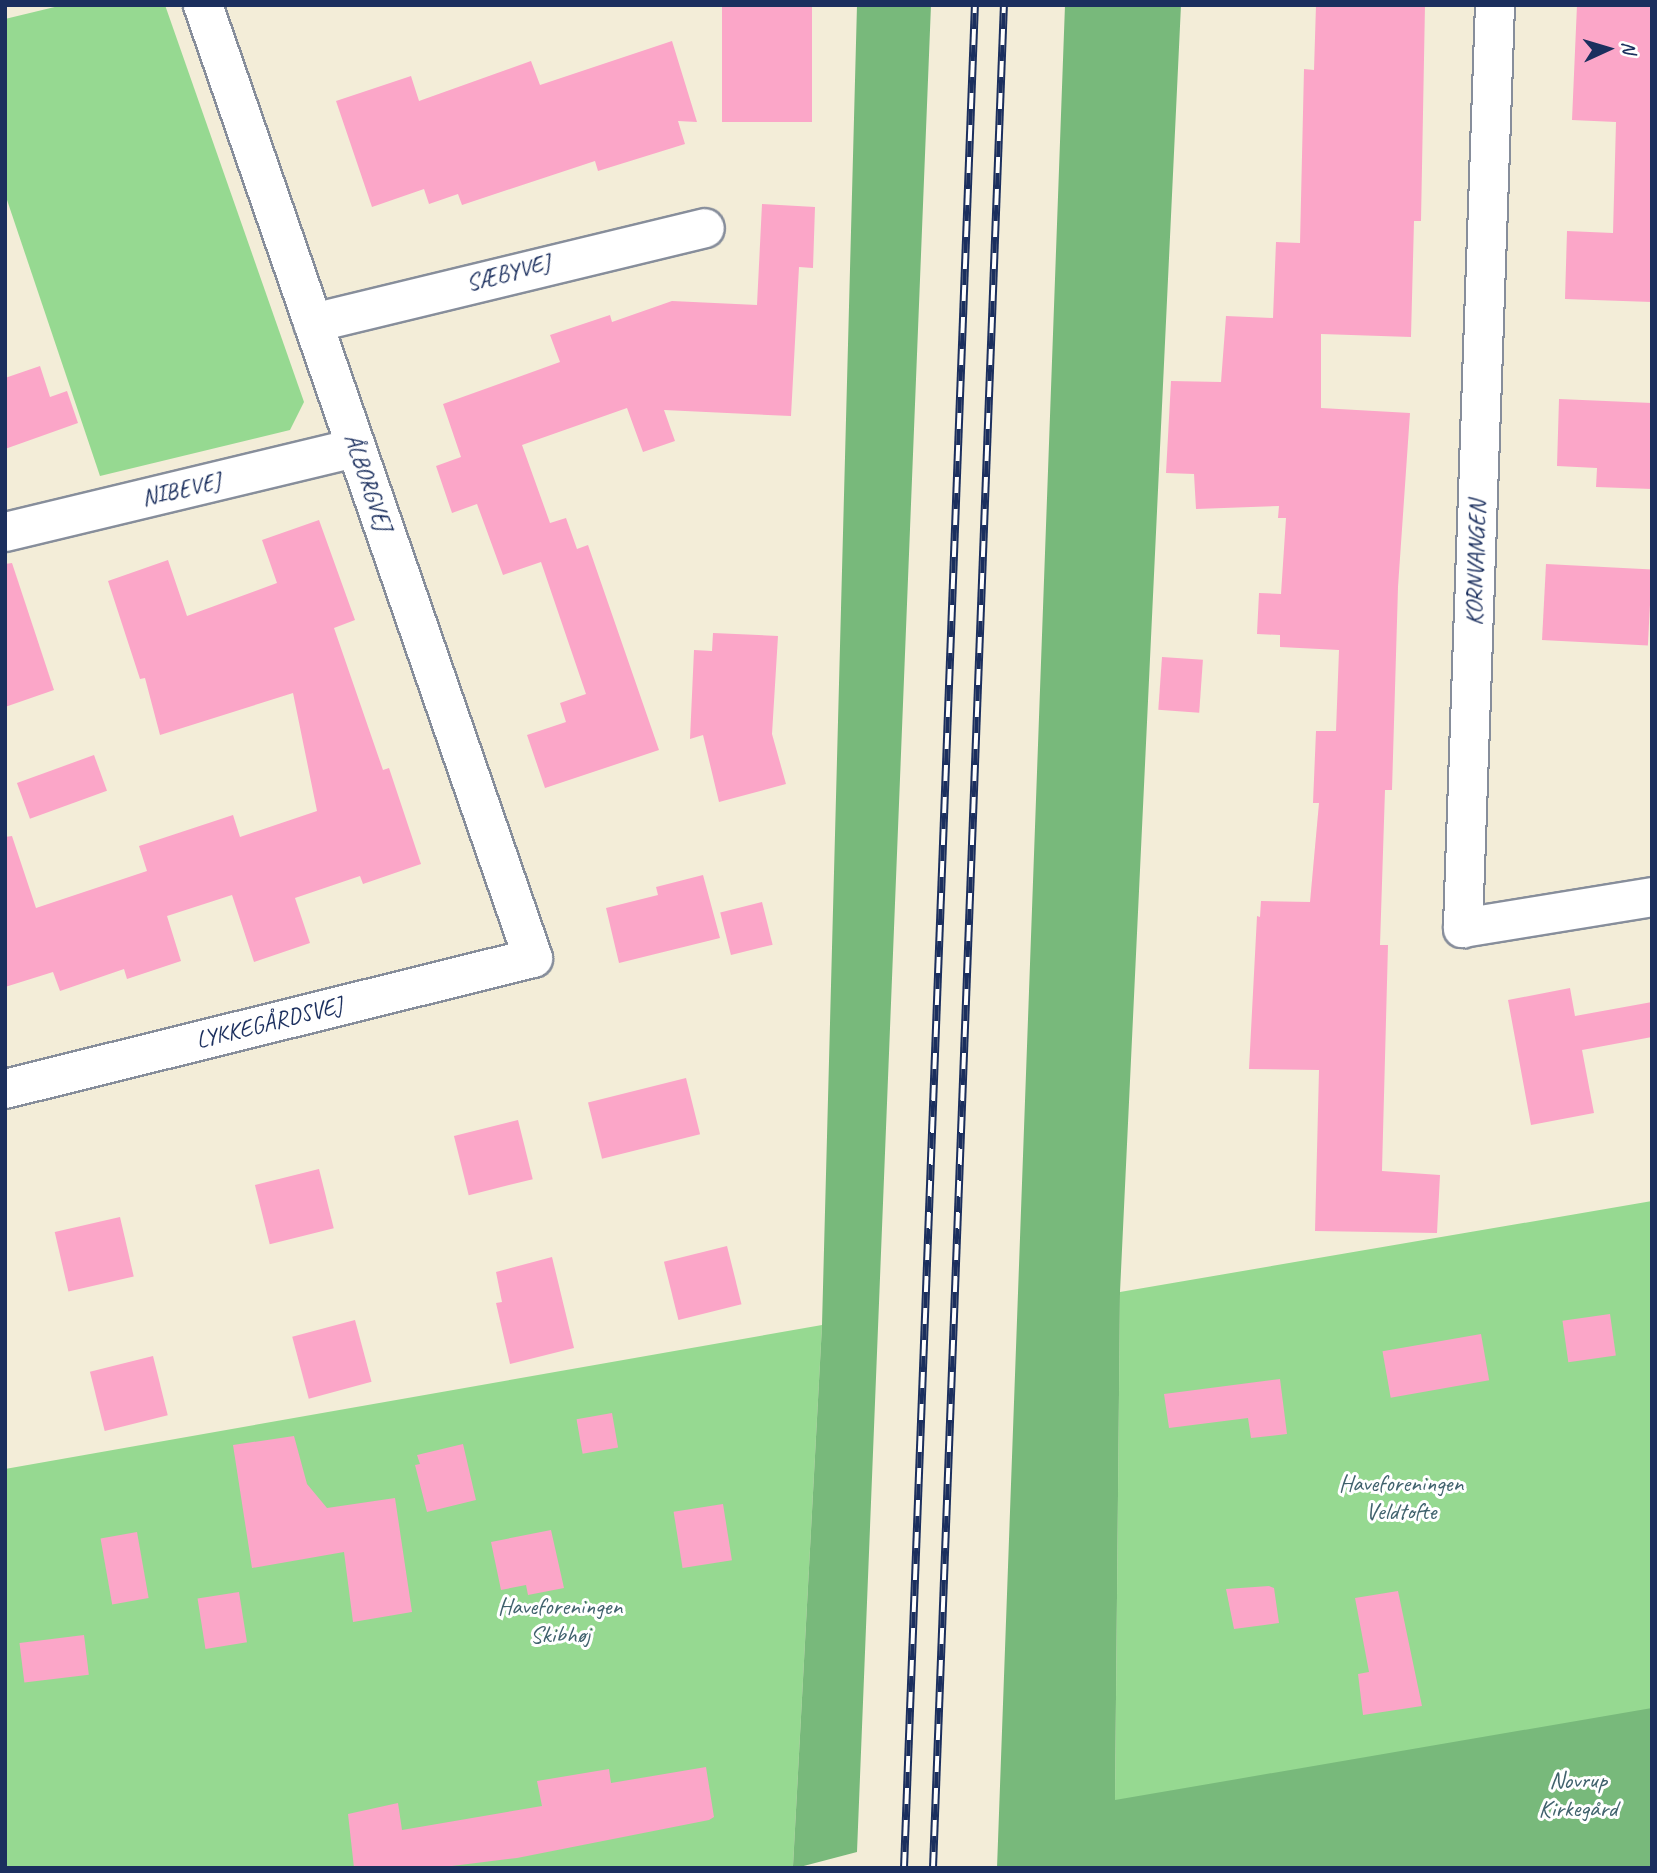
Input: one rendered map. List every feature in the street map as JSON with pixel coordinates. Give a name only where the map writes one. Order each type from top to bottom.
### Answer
[{"type":"street","name":"ÅLBORGVEJ","points":[[203,5],[533,958]]},
{"type":"street","name":"KORNVANGEN","points":[[1495,5],[1463,929],[1652,897]]},
{"type":"street","name":"SÆBYVEJ","points":[[313,323],[705,228]]},
{"type":"street","name":"NIBEVEJ","points":[[5,531],[356,448]]},
{"type":"street","name":"LYKKEGÅRDSVEJ","points":[[5,1089],[533,958]]},
{"type":"green space","points":[[63,5],[165,5],[304,402],[290,430],[100,476],[5,194],[5,19]]},
{"type":"green space","points":[[857,5],[931,5],[857,1852],[796,1868],[784,1868],[793,1866],[822,1325]]},
{"type":"green space","name":"Novrup Kirkegård","points":[[1065,5],[1181,5],[1120,1292],[1115,1800],[1652,1708],[1652,1868],[997,1868]]},
{"type":"green space","name":"Haveforeningen Veldtofte","points":[[1652,1201],[1652,1868],[997,1868],[1115,1801],[1120,1292]]},
{"type":"green space","name":"Haveforeningen Skibhøj","points":[[822,1325],[793,1866],[5,1868],[5,1469]]},
{"type":"building","points":[[722,5],[812,5],[812,122],[722,122]]},
{"type":"building","points":[[1316,5],[1425,5],[1421,221],[1414,221],[1411,337],[1321,334],[1321,408],[1410,413],[1398,587],[1392,790],[1385,790],[1380,945],[1388,945],[1382,1171],[1440,1175],[1437,1233],[1315,1231],[1319,1070],[1249,1069],[1257,916],[1260,917],[1261,901],[1310,902],[1319,803],[1313,803],[1316,731],[1336,731],[1339,650],[1280,647],[1280,635],[1257,634],[1259,593],[1281,594],[1286,518],[1278,518],[1279,506],[1196,509],[1194,474],[1166,473],[1171,381],[1221,382],[1226,316],[1273,318],[1276,242],[1300,243],[1304,69],[1314,70]]},
{"type":"building","points":[[1577,5],[1652,5],[1652,302],[1565,299],[1567,231],[1613,233],[1616,122],[1572,120]]},
{"type":"building","points":[[672,41],[697,122],[678,121],[685,144],[598,171],[595,161],[462,205],[458,194],[429,204],[424,189],[372,207],[336,101],[411,76],[419,101],[531,61],[540,85]]},
{"type":"building","points":[[762,204],[815,207],[813,268],[799,267],[791,416],[664,410],[675,441],[643,452],[627,408],[522,445],[550,523],[566,518],[577,549],[588,545],[659,750],[545,788],[527,735],[566,722],[560,703],[586,694],[541,562],[503,575],[477,504],[452,513],[436,466],[461,457],[443,404],[560,362],[550,335],[610,315],[612,322],[672,301],[757,305]]},
{"type":"building","points":[[40,366],[50,397],[67,391],[78,423],[5,449],[5,378]]},
{"type":"building","points":[[1559,399],[1652,403],[1652,489],[1596,487],[1597,468],[1557,466]]},
{"type":"building","points":[[319,520],[355,620],[334,628],[383,770],[389,768],[421,864],[363,884],[360,876],[295,898],[310,943],[254,962],[232,895],[167,916],[181,961],[127,979],[124,969],[60,991],[53,972],[5,987],[5,837],[12,836],[36,908],[147,871],[139,846],[233,815],[240,837],[317,811],[293,693],[160,735],[145,678],[140,679],[108,581],[168,560],[187,616],[277,583],[262,540]]},
{"type":"building","points":[[12,563],[54,690],[5,707],[5,564]]},
{"type":"building","points":[[1546,564],[1652,570],[1648,645],[1542,640]]},
{"type":"building","points":[[713,633],[778,636],[772,734],[786,784],[719,802],[703,735],[690,739],[694,650],[712,651]]},
{"type":"building","points":[[1162,657],[1203,660],[1199,713],[1158,710]]},
{"type":"building","points":[[94,755],[107,791],[30,819],[17,783]]},
{"type":"building","points":[[703,875],[720,938],[619,963],[606,908],[658,895],[656,887]]},
{"type":"building","points":[[762,902],[773,945],[731,955],[720,912]]},
{"type":"building","points":[[1570,988],[1575,1016],[1652,1002],[1652,1037],[1582,1050],[1594,1113],[1531,1125],[1508,1000]]},
{"type":"building","points":[[686,1078],[700,1134],[602,1159],[588,1102]]},
{"type":"building","points":[[518,1120],[533,1179],[469,1195],[454,1136]]},
{"type":"building","points":[[319,1169],[334,1228],[270,1244],[255,1185]]},
{"type":"building","points":[[120,1217],[134,1276],[68,1292],[55,1232]]},
{"type":"building","points":[[727,1246],[742,1304],[678,1320],[664,1262]]},
{"type":"building","points":[[552,1257],[574,1348],[510,1364],[496,1303],[502,1302],[496,1272]]},
{"type":"building","points":[[1610,1314],[1616,1356],[1568,1362],[1562,1321]]},
{"type":"building","points":[[355,1320],[372,1382],[309,1399],[292,1337]]},
{"type":"building","points":[[1481,1334],[1489,1380],[1391,1398],[1383,1351]]},
{"type":"building","points":[[153,1356],[168,1415],[105,1431],[90,1372]]},
{"type":"building","points":[[1280,1379],[1287,1434],[1251,1438],[1248,1418],[1169,1428],[1164,1394]]},
{"type":"building","points":[[612,1413],[618,1447],[583,1454],[577,1419]]},
{"type":"building","points":[[294,1436],[307,1484],[327,1508],[395,1498],[412,1612],[353,1622],[344,1552],[252,1568],[233,1445]]},
{"type":"building","points":[[463,1444],[476,1500],[427,1512],[415,1465],[420,1464],[417,1455]]},
{"type":"building","points":[[723,1504],[732,1560],[683,1568],[674,1512]]},
{"type":"building","points":[[551,1530],[564,1588],[528,1595],[526,1585],[501,1590],[491,1542]]},
{"type":"building","points":[[137,1532],[149,1598],[112,1604],[101,1538]]},
{"type":"building","points":[[1269,1586],[1274,1588],[1279,1623],[1234,1629],[1226,1589]]},
{"type":"building","points":[[1398,1591],[1422,1706],[1363,1715],[1358,1674],[1369,1672],[1355,1598]]},
{"type":"building","points":[[239,1592],[247,1642],[205,1649],[198,1599]]},
{"type":"building","points":[[84,1635],[89,1675],[24,1683],[19,1643]]},
{"type":"building","points":[[706,1767],[714,1817],[709,1820],[517,1858],[436,1868],[354,1868],[348,1814],[398,1803],[402,1830],[542,1806],[537,1781],[609,1769],[611,1783]]},
{"type":"railway","points":[[904,1868],[975,5]]},
{"type":"railway","points":[[933,1868],[1004,5]]}]
